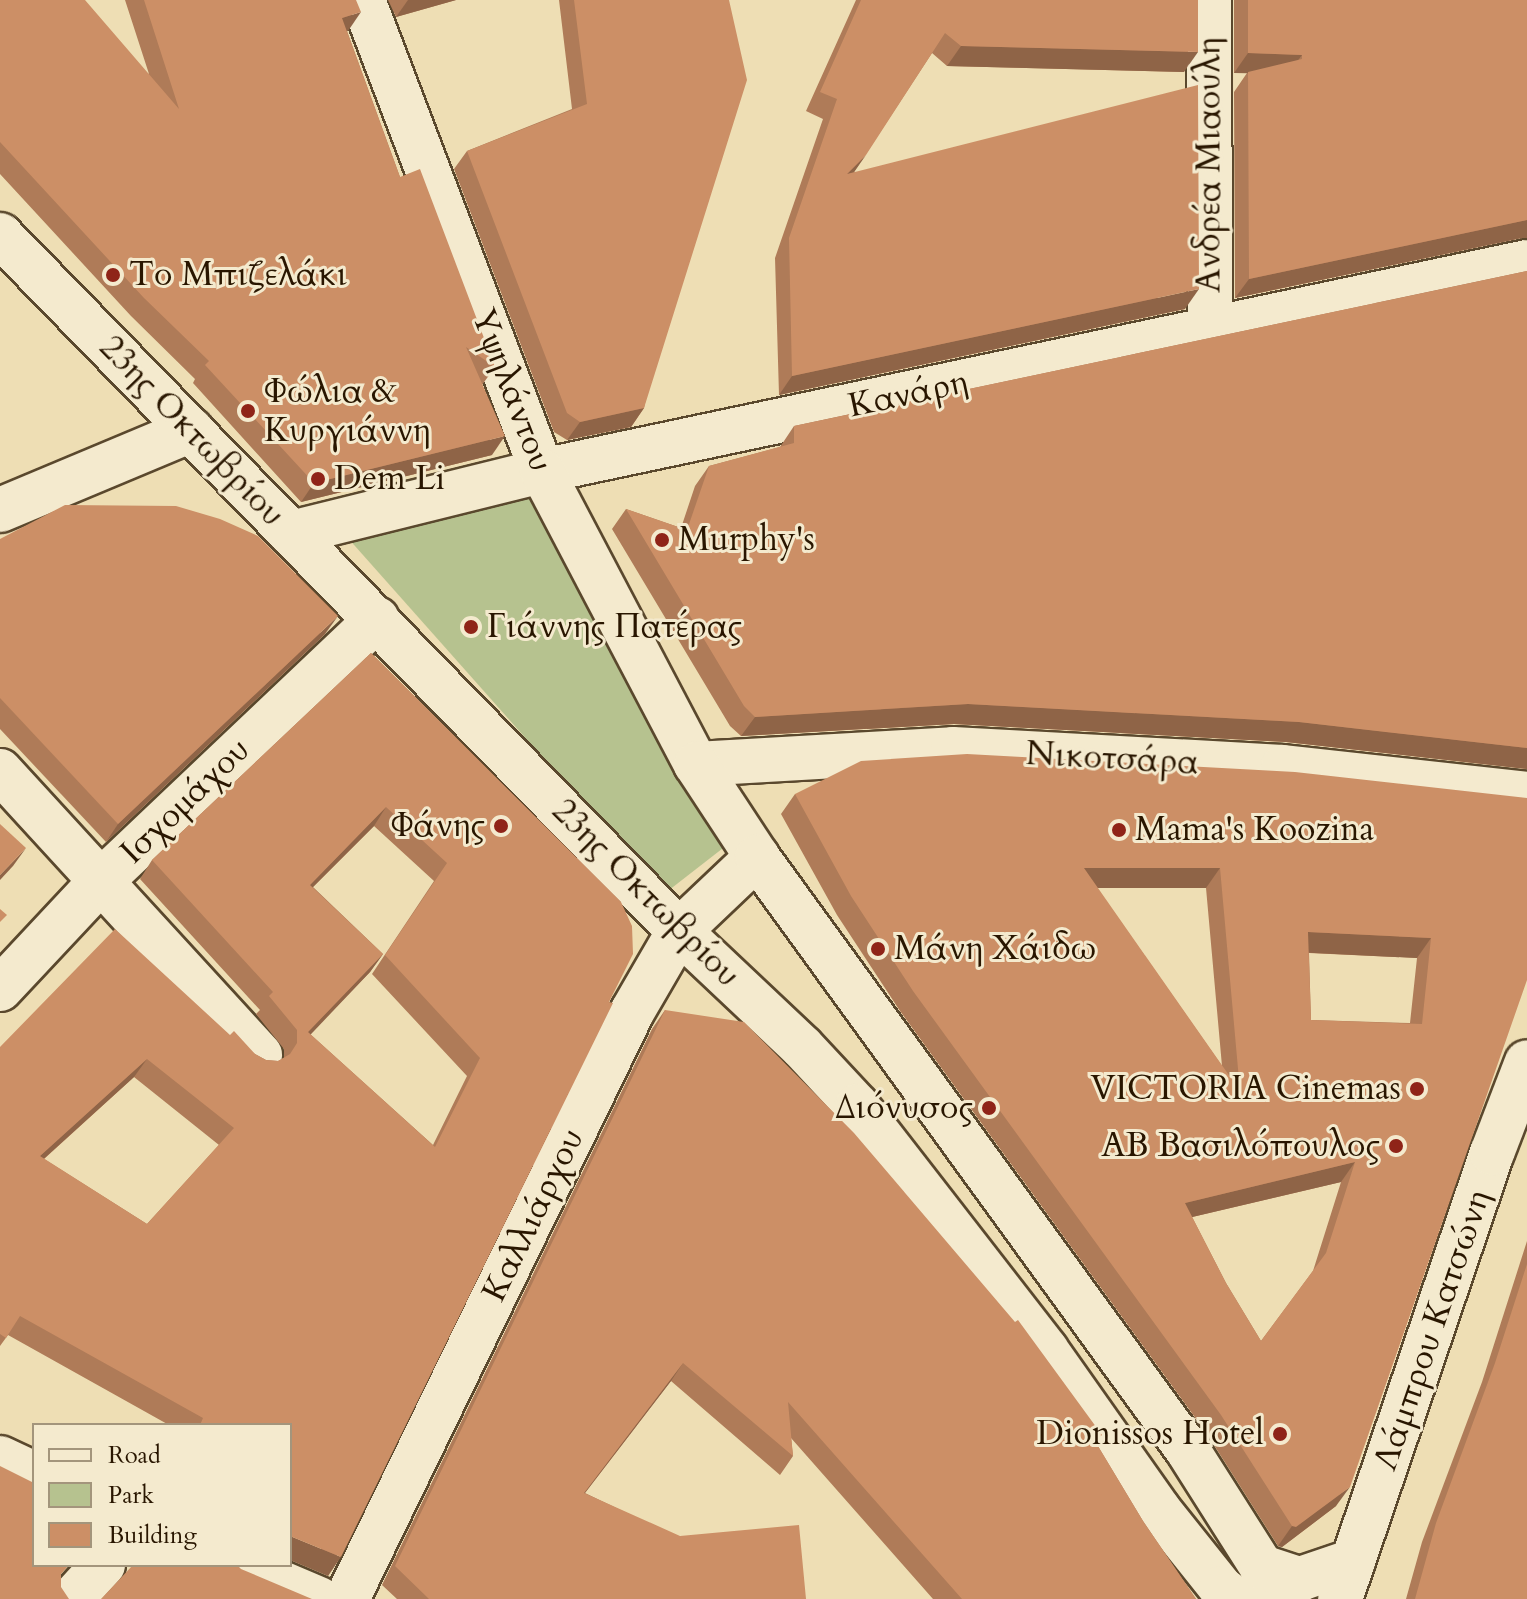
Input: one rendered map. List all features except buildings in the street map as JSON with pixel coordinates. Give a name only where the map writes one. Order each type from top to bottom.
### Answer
[{"type":"street","name":"Υψηλάντου","points":[[363,0],[542,471],[696,764]]},
{"type":"street","name":"Ανδρέα Μιαούλη","points":[[1209,0],[1210,330]]},
{"type":"street","name":"23ης Οκτωβρίου","points":[[0,235],[679,931],[802,1047],[857,1106],[1046,1350],[1158,1509],[1221,1588],[1256,1588]]},
{"type":"street","name":"Κανάρη","points":[[291,533],[542,471],[1527,262]]},
{"type":"street","points":[[0,510],[191,430]]},
{"type":"street","name":"Ισχομάχου","points":[[0,989],[100,882],[377,619]]},
{"type":"street","name":"Νικοτσάρα","points":[[696,764],[953,749],[1283,767],[1527,794]]},
{"type":"street","points":[[696,764],[757,857],[1187,1449],[1256,1588],[1300,1579],[1346,1580]]},
{"type":"street","points":[[0,771],[260,1055]]},
{"type":"street","name":"Καλλιάρχου","points":[[347,1599],[632,1012],[679,931],[757,857]]},
{"type":"street","name":"Λάμπρου Κατσώνη","points":[[1346,1580],[1510,1158],[1527,1062]]},
{"type":"street","points":[[0,1458],[32,1473]]},
{"type":"street","points":[[72,1599],[101,1567]]},
{"type":"street","points":[[244,1567],[319,1599]]},
{"type":"green space","points":[[528,490],[727,845],[664,894],[347,537]]},
{"type":"place","name":"Το Μπιζελάκι","points":[[113,275]]},
{"type":"place","name":"Φώλια & Κυργιάννη","points":[[248,411]]},
{"type":"place","name":"Dem Li","points":[[318,479]]},
{"type":"place","name":"Murphy's","points":[[662,540]]},
{"type":"place","name":"Γιάννης Πατέρας","points":[[471,627]]},
{"type":"place","name":"Φάνης","points":[[501,826]]},
{"type":"place","name":"Mama's Koozina","points":[[1119,830]]},
{"type":"place","name":"Μάνη Χάιδω","points":[[878,949]]},
{"type":"place","name":"VICTORIA Cinemas","points":[[1417,1089]]},
{"type":"place","name":"Διόνυσος","points":[[989,1108]]},
{"type":"place","name":"ΑΒ Βασιλόπουλος","points":[[1396,1146]]},
{"type":"place","name":"Dionissos Hotel","points":[[1280,1434]]}]
